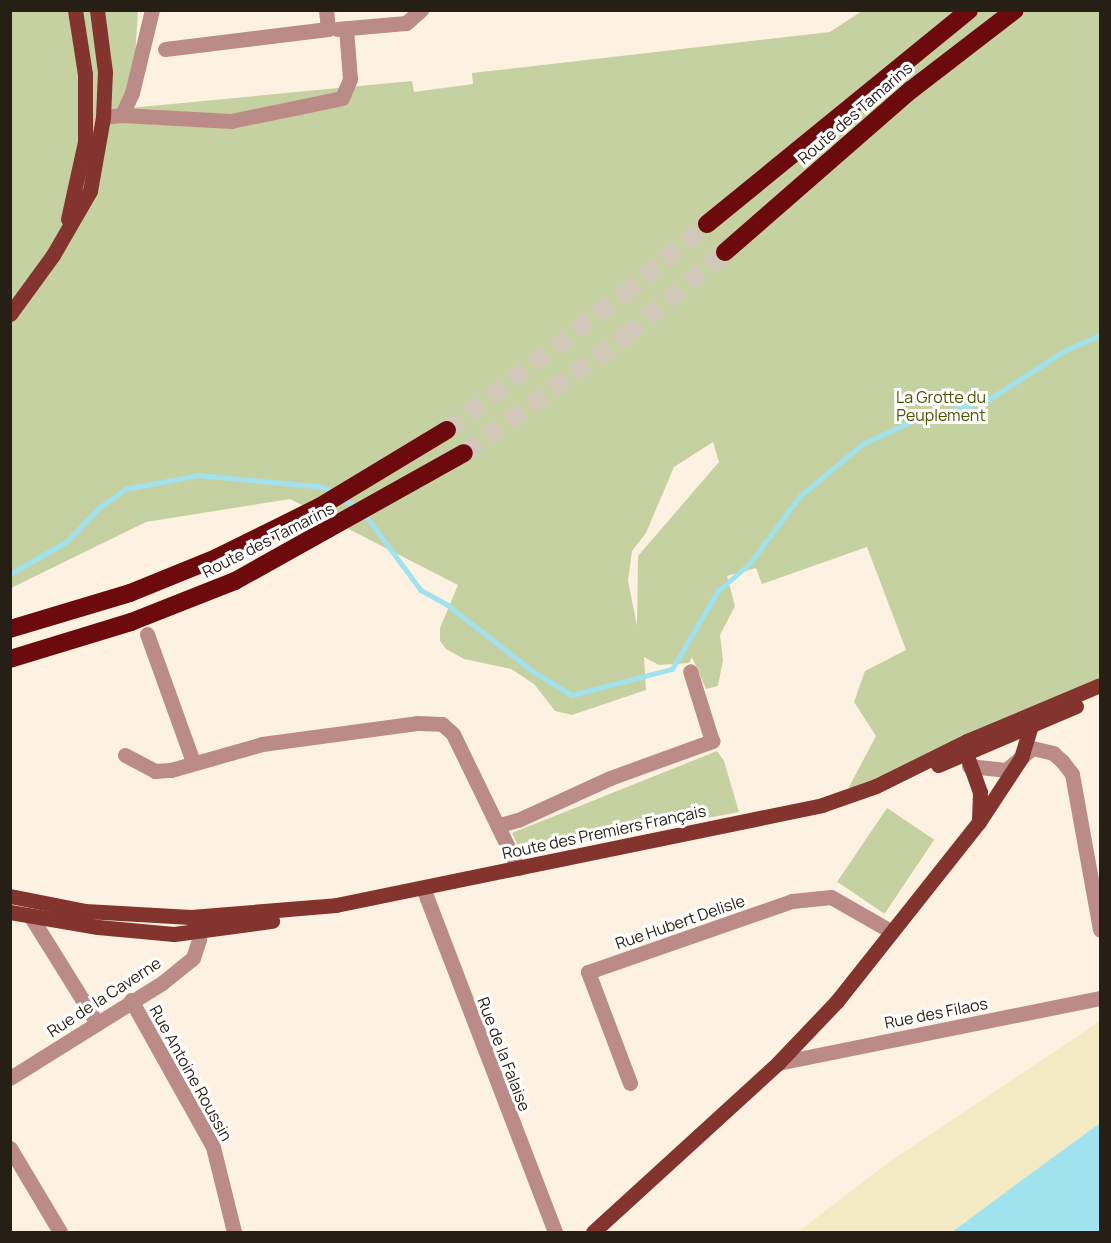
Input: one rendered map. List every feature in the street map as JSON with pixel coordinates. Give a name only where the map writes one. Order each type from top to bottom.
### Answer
[{"type":"highway","name":"Route des Tamarins","points":[[707,224],[969,10]]},
{"type":"highway","name":"Route des Tamarins","points":[[725,252],[911,90],[1015,10]]},
{"type":"highway","name":"Route des Tamarins","points":[[10,629],[130,593],[216,558],[321,506],[447,430]]},
{"type":"highway","name":"Route des Tamarins","points":[[10,659],[131,622],[235,581],[464,453]]},
{"type":"main road","points":[[64,237],[85,142],[86,74],[75,10]]},
{"type":"main road","points":[[10,314],[64,237],[90,191],[104,117],[105,72],[97,10]]},
{"type":"main road","name":"Route des Premiers Français","points":[[967,753],[1101,685]]},
{"type":"main road","name":"Route des Premiers Français","points":[[10,912],[132,931],[198,933],[287,918],[336,905],[811,808],[967,753],[1101,696]]},
{"type":"main road","points":[[593,1233],[778,1063],[837,1001],[979,822],[1021,758],[1031,726]]},
{"type":"main road","points":[[967,753],[980,792],[979,822]]},
{"type":"main road","name":"Route des Premiers Français","points":[[10,896],[85,911],[191,917],[336,905]]},
{"type":"street","points":[[122,115],[143,56],[152,10]]},
{"type":"street","points":[[326,10],[328,29]]},
{"type":"street","points":[[165,49],[328,29],[406,23],[422,10]]},
{"type":"street","points":[[104,117],[122,115],[231,121],[342,98],[350,79],[346,28]]},
{"type":"street","points":[[147,634],[194,762]]},
{"type":"street","points":[[499,825],[518,820],[610,778],[712,741],[690,671]]},
{"type":"street","points":[[125,756],[155,771],[171,770],[262,744],[417,723],[442,724],[453,734],[519,868]]},
{"type":"street","points":[[967,753],[1006,770],[1032,748],[1044,749],[1053,753],[1072,774],[1101,930]]},
{"type":"street","name":"Rue de la Falaise","points":[[423,888],[555,1233]]},
{"type":"street","name":"Rue Hubert Delisle","points":[[630,1083],[588,972],[792,901],[831,897],[892,932]]},
{"type":"street","points":[[32,917],[97,1023]]},
{"type":"street","points":[[191,917],[198,933]]},
{"type":"street","name":"Rue de la Caverne","points":[[10,1078],[131,1000],[162,983],[193,958],[198,933]]},
{"type":"street","name":"Rue des Filaos","points":[[778,1063],[1101,998]]},
{"type":"street","name":"Rue Antoine Roussin","points":[[131,1000],[213,1147],[234,1233]]},
{"type":"street","points":[[10,1148],[60,1233]]},
{"type":"green space","name":"La Grotte du Peuplement","points":[[11,11],[138,11],[134,73],[119,109],[412,81],[414,92],[473,84],[472,73],[830,32],[862,11],[1100,11],[1100,685],[855,795],[849,787],[876,736],[854,702],[865,671],[906,650],[867,547],[762,584],[756,568],[727,576],[735,606],[720,635],[723,660],[718,686],[706,689],[692,657],[689,663],[659,665],[644,657],[646,690],[572,715],[555,711],[534,684],[511,669],[464,659],[446,649],[440,641],[440,628],[458,585],[290,499],[146,522],[11,588]],"holes":[[[713,442],[719,462],[638,556],[637,626],[628,581],[632,551],[646,533],[674,467]]]},
{"type":"green space","points":[[717,751],[724,761],[739,812],[521,853],[512,833]]},
{"type":"green space","points":[[887,808],[934,840],[884,914],[837,882]]},
{"type":"sand","points":[[1100,1021],[1100,1123],[952,1232],[798,1232],[885,1165]]},
{"type":"water","points":[[1100,1123],[1100,1232],[952,1232],[1014,1186]]},
{"type":"waterway","points":[[364,513],[421,590],[448,605],[534,672],[572,695],[672,669],[718,591],[750,563],[800,496],[864,443],[915,420],[988,400],[1064,351],[1100,335]]},
{"type":"waterway","points":[[10,574],[66,542],[100,507],[126,489],[199,475],[323,487],[332,492]]},
{"type":"waterway","points":[[342,498],[358,508]]},
{"type":"tunnel","points":[[447,430],[623,295],[707,224]]},
{"type":"tunnel","points":[[464,453],[626,336],[725,252]]}]
